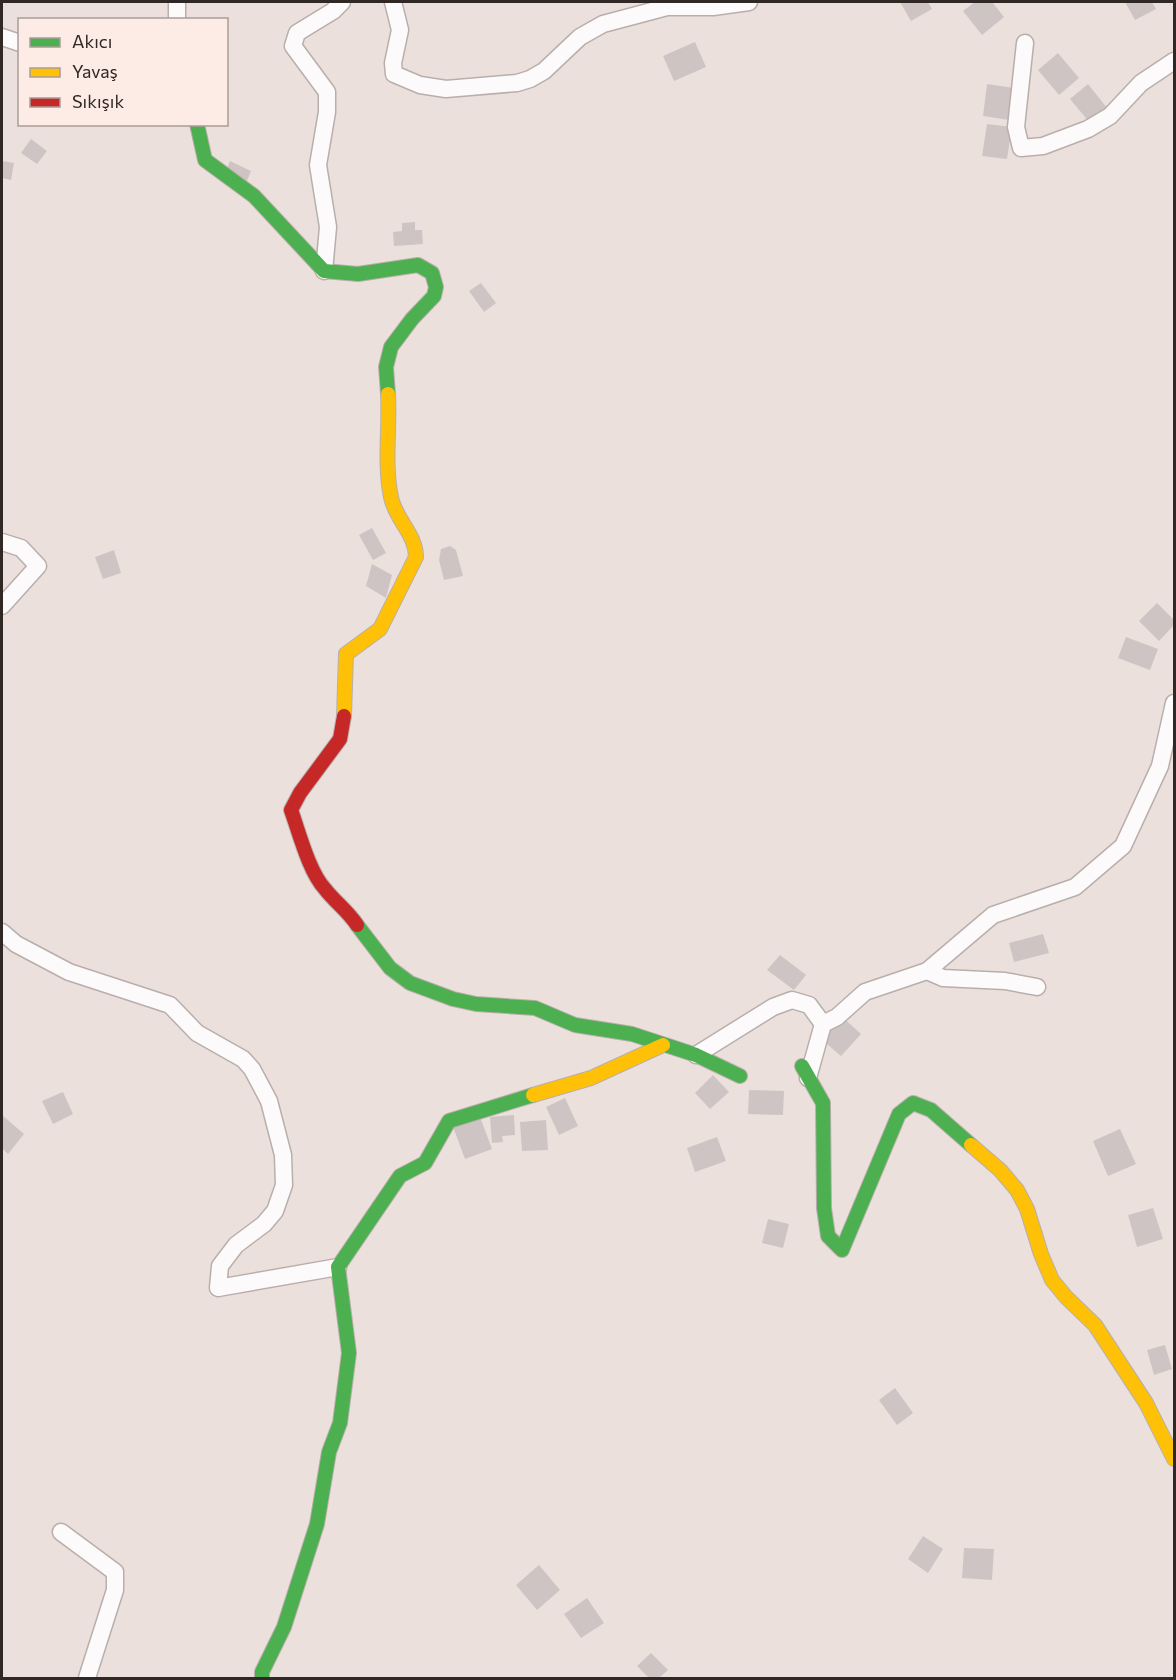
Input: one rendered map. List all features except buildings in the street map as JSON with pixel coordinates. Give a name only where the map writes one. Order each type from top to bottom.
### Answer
[{"type":"street","points":[[177,2],[177,18]]},
{"type":"street","points":[[324,271],[328,227],[318,165],[327,112],[327,92],[293,46],[297,33],[333,11],[342,2]]},
{"type":"street","points":[[393,2],[400,30],[393,63],[394,74],[420,85],[446,89],[517,83],[530,79],[544,71],[579,37],[603,24],[667,7],[713,7],[749,2]]},
{"type":"street","points":[[2,36],[18,43]]},
{"type":"street","points":[[1025,43],[1016,127],[1021,148],[1043,146],[1088,129],[1110,116],[1142,83],[1174,61]]},
{"type":"street","points":[[197,126],[205,159],[254,196],[324,271],[358,274],[418,265],[432,273],[436,286],[434,296],[412,319],[391,347],[386,367],[389,417],[388,465],[392,499],[416,546],[416,557],[380,629],[346,654],[344,720],[340,739],[300,793],[291,810],[307,857],[323,888],[348,912],[390,968],[410,982],[453,999],[476,1004],[535,1008],[575,1025],[632,1034],[696,1055],[740,1076]]},
{"type":"street","points":[[2,542],[21,548],[38,566],[2,606]]},
{"type":"street","points":[[1174,703],[1160,766],[1123,846],[1075,887],[993,915],[927,971],[865,992],[837,1017],[823,1024],[805,1072],[823,1103],[824,1208],[828,1236],[842,1250],[899,1114],[913,1103],[931,1110],[1000,1170],[1017,1190],[1027,1209],[1052,1280],[1095,1325],[1146,1403],[1174,1459]]},
{"type":"street","points":[[2,932],[16,944],[69,972],[170,1005],[197,1033],[243,1059],[252,1069],[269,1101],[283,1155],[284,1185],[275,1211],[264,1224],[236,1245],[220,1266],[218,1288],[338,1267]]},
{"type":"street","points":[[927,971],[944,978],[1005,981],[1037,987]]},
{"type":"street","points":[[696,1055],[773,1007],[792,1000],[809,1005],[823,1024]]},
{"type":"street","points":[[262,1678],[262,1672],[284,1627],[317,1524],[329,1452],[340,1423],[350,1353],[338,1267],[400,1176],[425,1163],[449,1121],[591,1078],[663,1045]]},
{"type":"street","points":[[61,1532],[115,1572],[115,1590],[87,1678]]},
{"type":"traffic: fast","points":[[197,126],[205,160],[254,196],[324,271],[358,274],[418,265],[432,273],[436,287],[434,296],[412,319],[391,347],[386,367],[388,394]]},
{"type":"traffic: fast","points":[[357,925],[390,968],[410,983],[453,999],[476,1004],[535,1008],[575,1025],[632,1034],[696,1055],[740,1076]]},
{"type":"traffic: fast","points":[[802,1066],[823,1103],[824,1208],[828,1236],[842,1250],[899,1114],[913,1103],[931,1110],[971,1145]]},
{"type":"traffic: fast","points":[[262,1678],[262,1672],[284,1627],[317,1524],[329,1452],[340,1423],[349,1353],[338,1267],[400,1176],[425,1163],[449,1121],[533,1095]]},
{"type":"traffic: slow","points":[[344,716],[346,654],[380,629],[416,557],[413,541],[391,497],[388,472],[388,394]]},
{"type":"traffic: slow","points":[[533,1095],[591,1078],[663,1045]]},
{"type":"traffic: slow","points":[[971,1145],[1000,1170],[1017,1190],[1027,1209],[1052,1280],[1095,1325],[1146,1403],[1174,1459]]},
{"type":"traffic: jam","points":[[344,716],[340,739],[300,793],[291,810],[305,851],[319,882],[357,925]]}]
